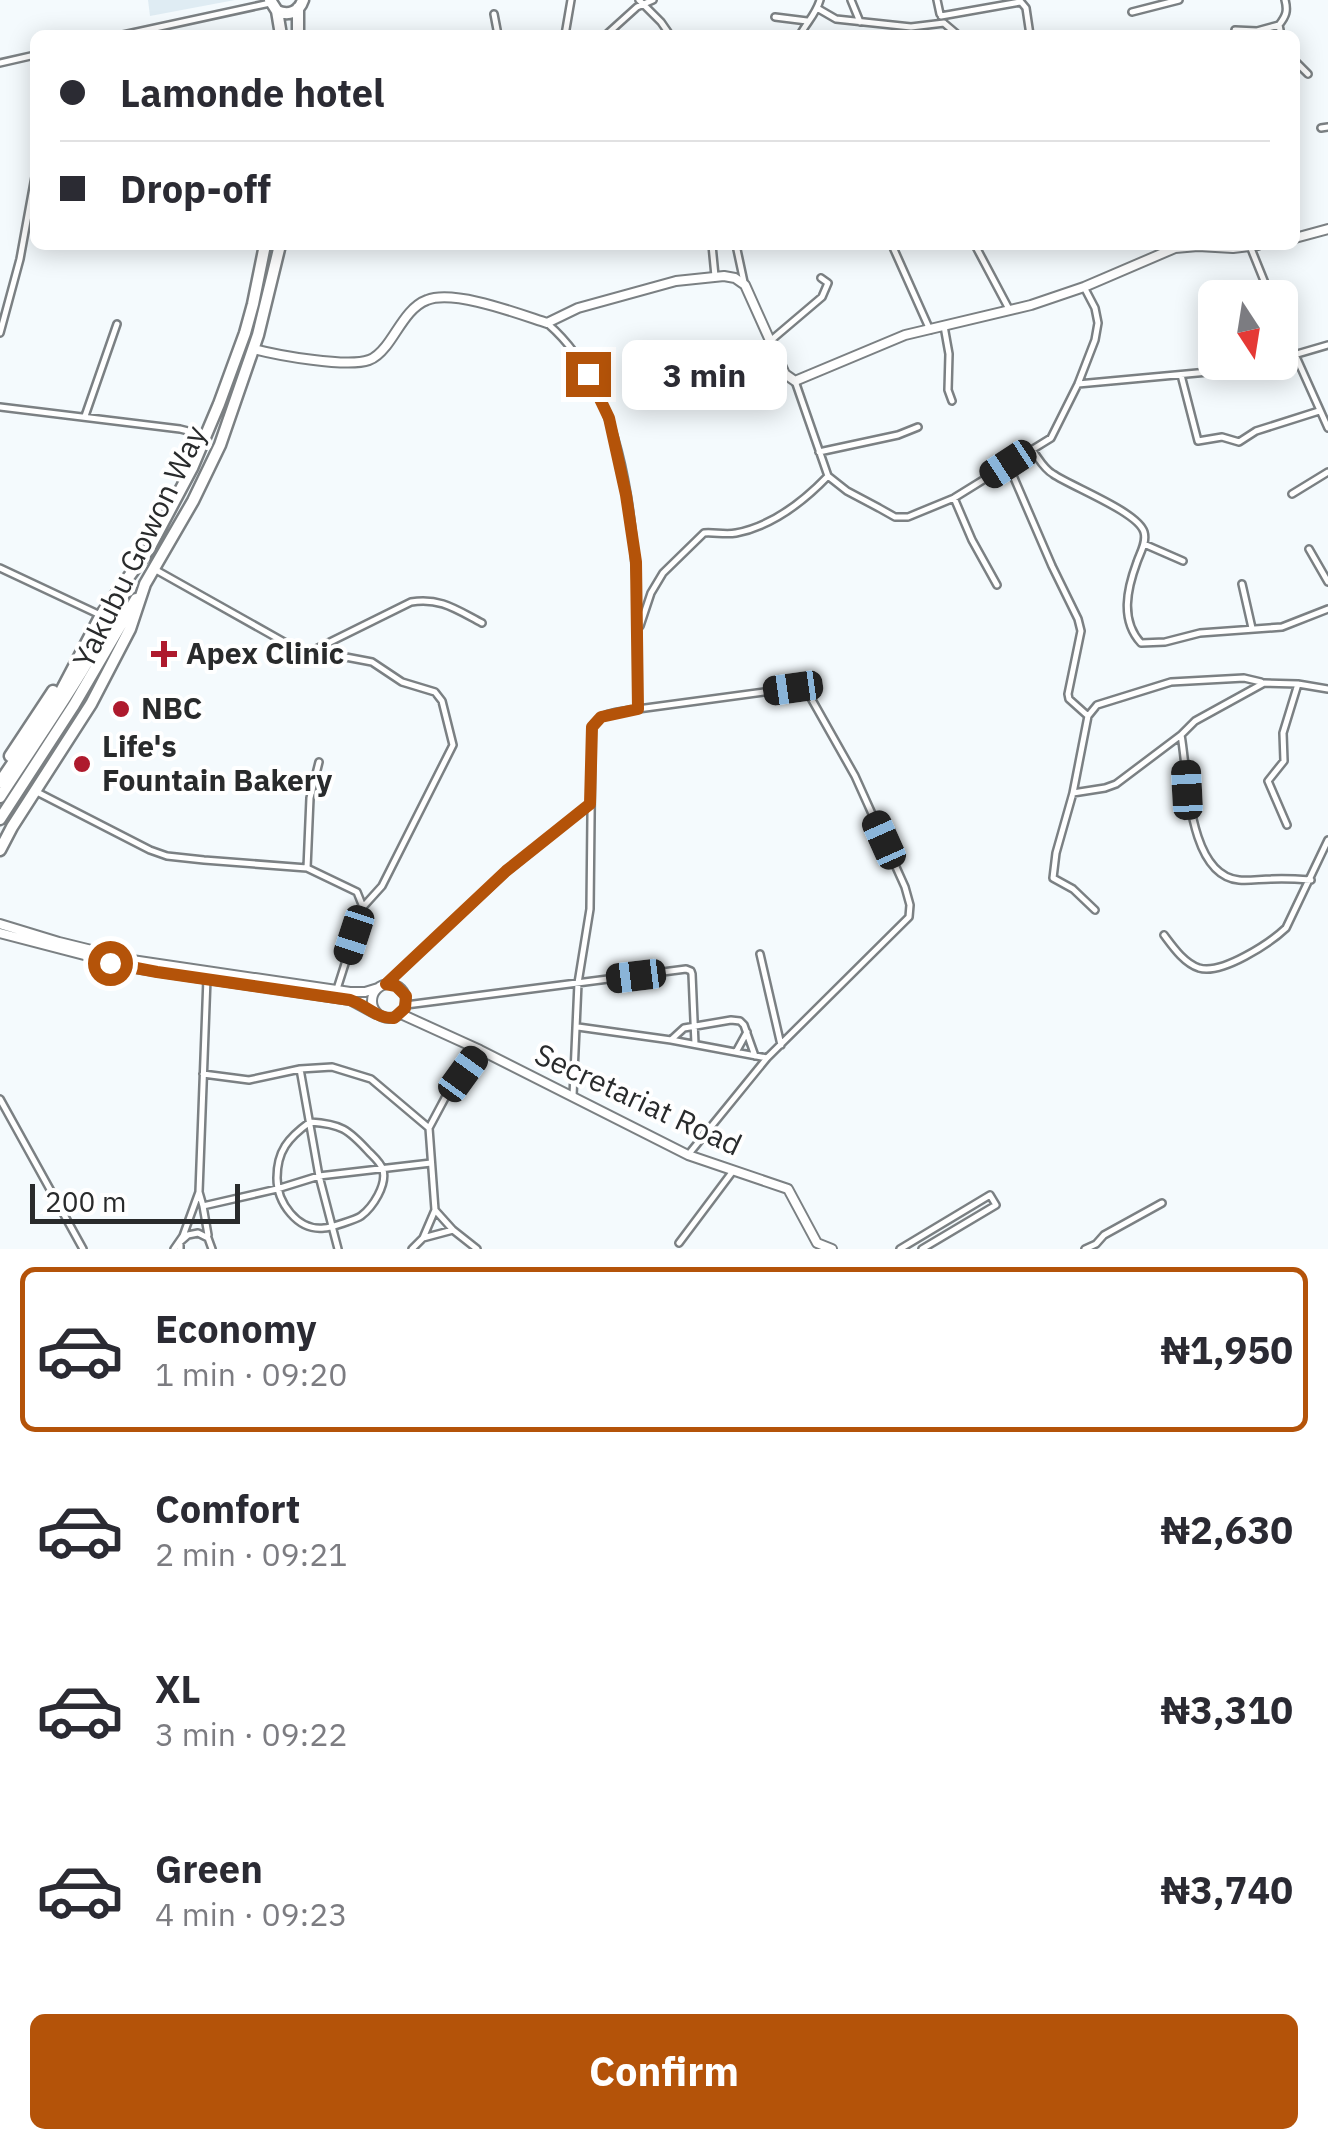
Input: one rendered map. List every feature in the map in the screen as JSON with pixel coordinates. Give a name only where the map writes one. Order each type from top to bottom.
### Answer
[{"type":"highway","points":[[273,5],[290,13],[300,4]]},
{"type":"highway","points":[[298,30],[300,4]]},
{"type":"highway","points":[[273,5],[280,30]]},
{"type":"highway","name":"Yakubu Gowon Way","points":[[0,782],[170,510],[206,436],[244,332],[264,250]]},
{"type":"highway","name":"Yakubu Gowon Way","points":[[0,850],[91,704],[130,629],[145,584],[220,445],[254,349],[279,250]]},
{"type":"highway","points":[[0,797],[118,609],[136,569]]},
{"type":"highway","points":[[0,820],[145,584]]},
{"type":"highway","points":[[0,770],[83,650]]},
{"type":"street","points":[[566,30],[571,0]]},
{"type":"street","points":[[611,30],[641,2],[652,0]]},
{"type":"street","points":[[802,30],[816,14],[820,0]]},
{"type":"street","points":[[852,0],[860,22]]},
{"type":"street","points":[[937,0],[940,16],[952,30]]},
{"type":"street","points":[[1132,12],[1180,0]]},
{"type":"street","points":[[1236,30],[1280,24],[1286,16],[1285,0]]},
{"type":"street","points":[[940,16],[1020,1],[1026,8],[1029,30]]},
{"type":"street","points":[[641,2],[667,30]]},
{"type":"street","points":[[149,30],[273,5]]},
{"type":"street","points":[[817,8],[836,20],[912,27],[944,24]]},
{"type":"street","points":[[494,14],[497,30]]},
{"type":"street","points":[[776,17],[807,21]]},
{"type":"street","points":[[1280,24],[1281,30]]},
{"type":"street","points":[[0,64],[30,55]]},
{"type":"street","points":[[1300,66],[1308,74]]},
{"type":"street","points":[[0,333],[30,205]]},
{"type":"street","points":[[1300,236],[1328,228]]},
{"type":"street","points":[[712,250],[715,276]]},
{"type":"street","points":[[737,250],[745,285],[784,374],[795,381],[828,476],[847,491],[901,518],[954,498],[1051,438],[1095,340],[1095,308],[1084,287]]},
{"type":"street","points":[[894,250],[930,330]]},
{"type":"street","points":[[978,250],[1010,311]]},
{"type":"street","points":[[795,381],[890,341],[1010,311],[1084,287],[1166,250]]},
{"type":"street","points":[[1250,250],[1263,280]]},
{"type":"street","points":[[547,323],[578,308],[676,282],[715,276],[735,278],[745,285]]},
{"type":"street","points":[[770,342],[822,297],[828,283],[820,278]]},
{"type":"street","points":[[254,349],[274,355],[346,362],[368,360],[387,345],[414,308],[438,298],[484,303],[547,323],[568,341],[609,418],[626,495],[636,562],[638,709]]},
{"type":"street","points":[[84,416],[117,324]]},
{"type":"street","points":[[944,326],[952,401]]},
{"type":"street","points":[[1298,354],[1328,344]]},
{"type":"street","points":[[1298,364],[1328,428]]},
{"type":"street","points":[[1078,384],[1198,372]]},
{"type":"street","points":[[1181,374],[1198,442],[1222,437],[1239,442],[1256,431],[1319,411]]},
{"type":"street","points":[[0,407],[180,429],[206,436]]},
{"type":"street","points":[[820,452],[898,435],[918,426]]},
{"type":"street","points":[[1033,450],[1054,476],[1124,512],[1140,525],[1144,544],[1131,579],[1127,608],[1128,619],[1142,643],[1282,627],[1328,609]]},
{"type":"street","points":[[1008,464],[1078,619],[1081,631],[1068,694],[1088,716]]},
{"type":"street","points":[[1292,494],[1328,472]]},
{"type":"street","points":[[638,633],[651,593],[664,573],[704,533],[737,533],[758,524],[803,502],[828,476]]},
{"type":"street","points":[[954,498],[998,585]]},
{"type":"street","points":[[1144,544],[1183,561]]},
{"type":"street","points":[[1309,549],[1328,582]]},
{"type":"street","points":[[0,568],[101,616]]},
{"type":"street","points":[[154,569],[293,647],[372,662],[402,682],[435,692],[442,701],[451,749],[382,886],[363,908],[337,989]]},
{"type":"street","points":[[1242,584],[1252,628]]},
{"type":"street","points":[[312,651],[411,602],[437,601],[482,623]]},
{"type":"street","points":[[1095,910],[1073,889],[1053,878],[1088,716],[1097,705],[1171,682],[1244,678],[1328,689]]},
{"type":"street","points":[[1072,793],[1116,784],[1194,721],[1264,683]]},
{"type":"street","points":[[1287,825],[1268,781],[1284,762],[1283,733],[1298,684]]},
{"type":"street","points":[[572,1097],[578,983],[590,909],[592,727],[601,717],[638,709],[793,688],[807,691],[855,776],[905,887],[909,917],[767,1058],[688,1155]]},
{"type":"street","points":[[1181,734],[1190,814],[1208,857],[1226,877],[1311,880]]},
{"type":"street","points":[[307,868],[310,798],[320,762]]},
{"type":"street","points":[[35,791],[167,856],[307,868],[357,892],[363,908]]},
{"type":"street","points":[[376,1014],[372,996],[382,986],[506,871],[590,804]]},
{"type":"street","points":[[1164,934],[1176,952],[1196,968],[1210,969],[1240,959],[1286,928],[1328,840]]},
{"type":"street","points":[[1318,858],[1328,866]]},
{"type":"street","points":[[0,924],[109,955],[207,976],[358,992],[382,986],[402,989],[406,996],[404,1009]]},
{"type":"street","points":[[0,933],[110,963],[350,1000],[387,1019],[404,1009],[686,969],[692,974],[694,1044]]},
{"type":"street","points":[[760,954],[781,1044]]},
{"type":"street","points":[[207,976],[199,1192],[212,1249]]},
{"type":"street","name":"Secretariat Road","points":[[404,1009],[688,1155],[788,1190],[818,1243],[832,1249]]},
{"type":"street","points":[[671,1040],[684,1028],[740,1021],[756,1056]]},
{"type":"street","points":[[577,1027],[767,1058]]},
{"type":"street","points":[[736,1052],[747,1032]]},
{"type":"street","points":[[412,1249],[423,1238],[435,1210],[429,1128],[445,1098],[480,1050]]},
{"type":"street","points":[[203,1074],[249,1080],[332,1067],[371,1079],[429,1128]]},
{"type":"street","points":[[300,1070],[338,1249]]},
{"type":"street","points":[[0,1099],[83,1249]]},
{"type":"street","points":[[310,1122],[334,1124],[356,1138],[383,1167],[384,1184],[360,1218],[325,1228],[306,1224],[284,1206],[277,1189],[277,1158],[294,1134],[310,1122]]},
{"type":"street","points":[[203,1206],[320,1176],[431,1162]]},
{"type":"street","points":[[679,1243],[734,1171]]},
{"type":"street","points":[[178,1247],[199,1192]]},
{"type":"street","points":[[900,1249],[990,1195],[996,1205],[922,1249]]},
{"type":"street","points":[[1086,1249],[1162,1203]]},
{"type":"street","points":[[435,1210],[477,1249]]},
{"type":"street","points":[[423,1238],[453,1230]]},
{"type":"street","points":[[178,1247],[193,1233],[208,1238]]},
{"type":"shaded area","points":[[148,0],[235,0],[150,16]]},
{"type":"place","name":"Apex Clinic","points":[[164,654]]},
{"type":"place","name":"NBC","points":[[121,709]]},
{"type":"place","name":"Life's Fountain Bakery","points":[[82,764]]},
{"type":"route","points":[[110,963],[350,1000],[382,1017],[394,1018],[402,1014],[406,996],[402,989],[386,984],[506,871],[590,804],[592,727],[601,717],[638,709],[638,633],[636,562],[626,495],[609,418],[588,374]]}]
